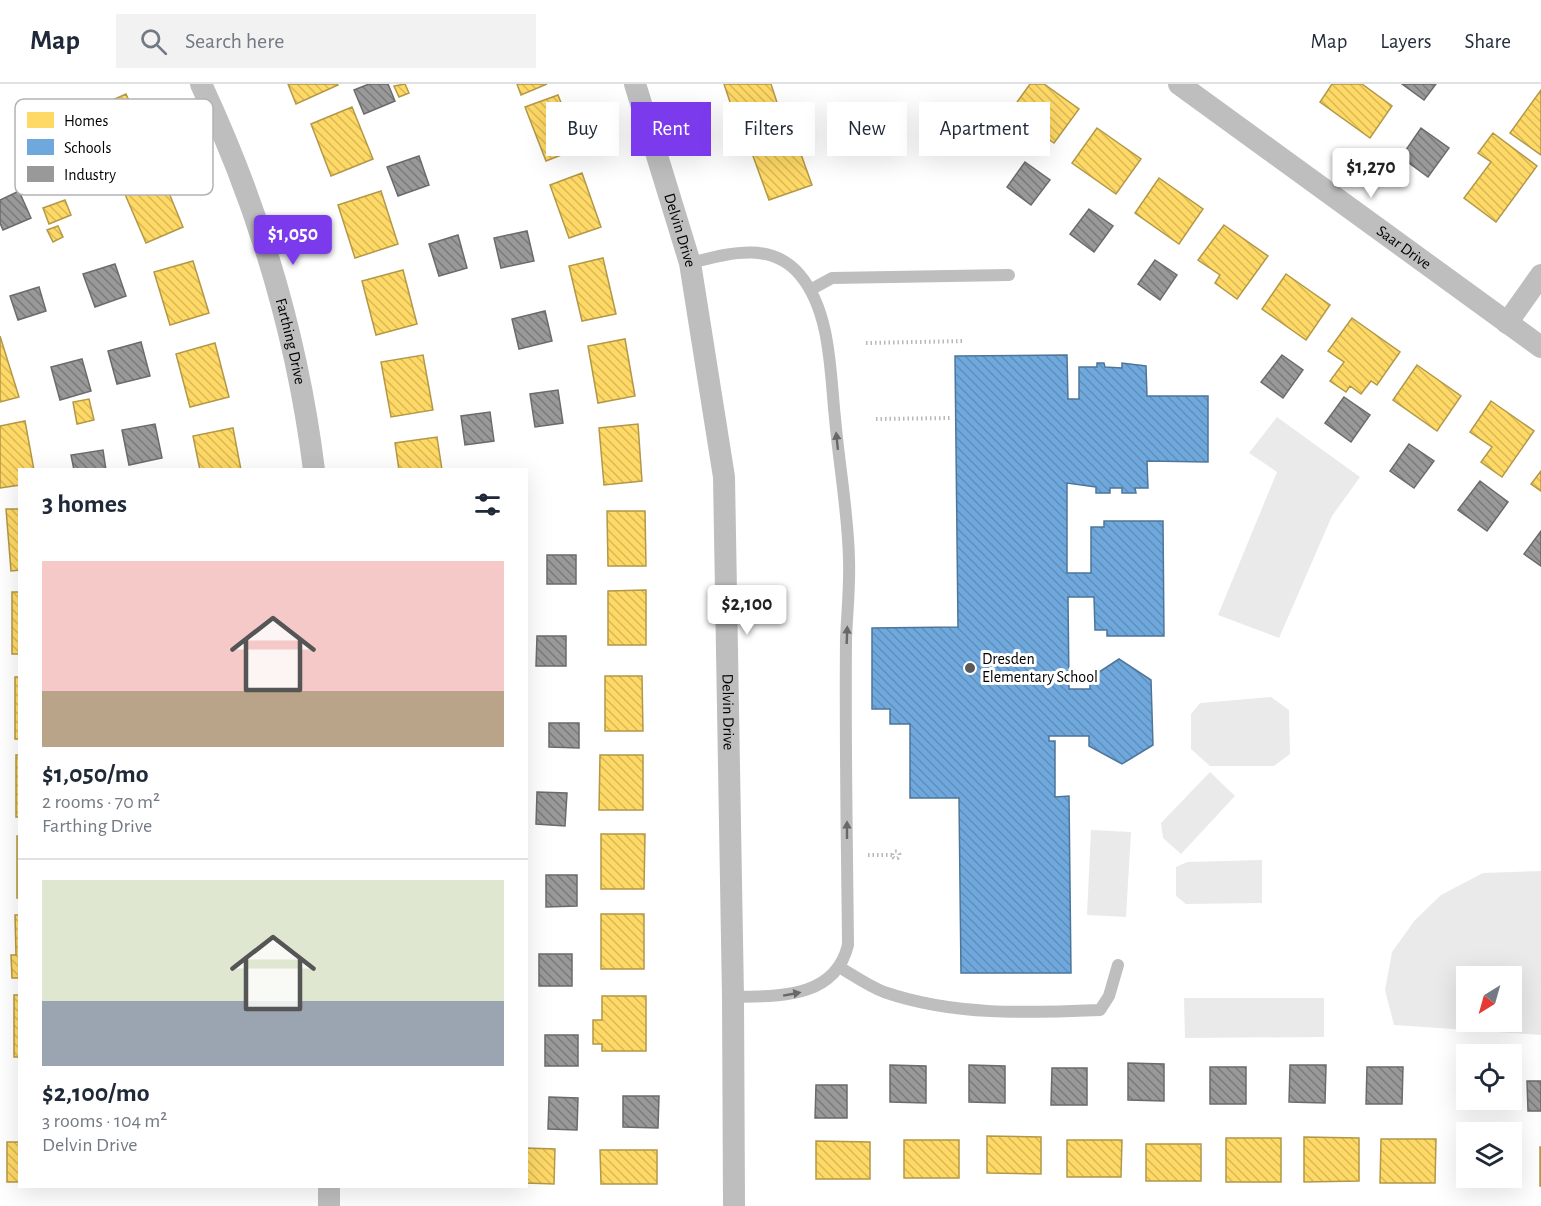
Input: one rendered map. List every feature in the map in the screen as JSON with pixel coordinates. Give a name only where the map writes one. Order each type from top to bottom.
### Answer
[{"type":"street","name":"Farthing Drive","points":[[201,84],[208,99]]},
{"type":"street","name":"Delvin Drive","points":[[635,84],[690,263],[724,477],[733,997],[734,1206]]},
{"type":"street","name":"Saar Drive","points":[[1179,84],[1541,347]]},
{"type":"street","name":"Farthing Drive","points":[[213,110],[234,156],[280,291],[307,418],[314,468]]},
{"type":"street","points":[[1507,323],[1541,275]]},
{"type":"street","points":[[329,1188],[329,1206]]},
{"type":"lane","points":[[690,263],[731,253],[759,252],[780,258],[799,274],[810,290],[818,308],[827,348],[849,556],[846,639],[848,945],[839,967],[822,984],[811,990],[776,996],[733,997]]},
{"type":"lane","points":[[810,290],[832,278],[1009,275]]},
{"type":"lane","points":[[839,967],[881,991],[926,1004],[1007,1014],[1100,1010],[1109,996],[1118,965]]},
{"type":"path","points":[[866,343],[965,341]]},
{"type":"path","points":[[876,419],[952,418]]},
{"type":"path","points":[[867,855],[893,855]]},
{"type":"shaded area","points":[[1277,417],[1360,477],[1332,516],[1279,638],[1218,615],[1277,472],[1249,453]]},
{"type":"shaded area","points":[[1271,697],[1289,710],[1290,754],[1274,766],[1210,766],[1191,749],[1191,714],[1200,703]]},
{"type":"shaded area","points":[[1210,772],[1235,796],[1181,854],[1163,838],[1161,823]]},
{"type":"shaded area","points":[[1091,830],[1131,832],[1126,917],[1087,915]]},
{"type":"shaded area","points":[[1262,860],[1262,903],[1186,904],[1176,896],[1176,867],[1187,862]]},
{"type":"shaded area","points":[[1541,871],[1541,1035],[1497,1032],[1522,1032],[1522,966],[1456,966],[1456,1029],[1394,1025],[1385,990],[1392,952],[1415,920],[1441,895],[1483,873]]},
{"type":"shaded area","points":[[1184,998],[1324,998],[1324,1037],[1185,1038]]},
{"type":"building: Homes","points":[[288,84],[337,84],[338,85],[296,104]]},
{"type":"building: Homes","points":[[405,84],[409,93],[399,97],[394,86]]},
{"type":"building: Homes","points":[[517,84],[547,84],[521,95]]},
{"type":"building: Homes","points":[[724,84],[771,84],[777,102],[730,102]]},
{"type":"building: Homes","points":[[1030,84],[1044,84],[1079,109],[1054,143],[1050,140],[1050,102],[1017,102]]},
{"type":"building: Homes","points":[[1332,84],[1362,84],[1392,106],[1370,138],[1320,102]]},
{"type":"building: Homes","points":[[1541,90],[1541,155],[1510,133]]},
{"type":"building: Homes","points":[[126,94],[128,99],[115,99]]},
{"type":"building: Homes","points":[[558,95],[561,102],[546,102],[546,156],[559,156],[546,161],[525,107]]},
{"type":"building: Homes","points":[[352,107],[373,159],[331,176],[311,124]]},
{"type":"building: Homes","points":[[1097,128],[1141,159],[1116,194],[1072,163]]},
{"type":"building: Homes","points":[[1493,133],[1537,166],[1496,222],[1464,198],[1491,162],[1478,153]]},
{"type":"building: Homes","points":[[753,156],[802,156],[812,185],[769,200]]},
{"type":"building: Homes","points":[[582,173],[601,227],[569,238],[550,185]]},
{"type":"building: Homes","points":[[1159,178],[1203,209],[1179,244],[1135,213]]},
{"type":"building: Homes","points":[[381,191],[398,244],[355,258],[338,205]]},
{"type":"building: Homes","points":[[125,195],[170,195],[183,227],[146,243]]},
{"type":"building: Homes","points":[[65,200],[71,215],[49,224],[43,208]]},
{"type":"building: Homes","points":[[1224,225],[1268,256],[1237,299],[1215,283],[1220,275],[1198,260]]},
{"type":"building: Homes","points":[[58,226],[63,237],[53,242],[47,230]]},
{"type":"building: Homes","points":[[603,258],[616,314],[582,321],[569,266]]},
{"type":"building: Homes","points":[[193,261],[209,313],[170,325],[154,272]]},
{"type":"building: Homes","points":[[403,270],[417,324],[376,335],[362,281]]},
{"type":"building: Homes","points":[[1286,274],[1330,305],[1306,340],[1262,309]]},
{"type":"building: Homes","points":[[1352,318],[1400,352],[1377,385],[1371,381],[1361,394],[1350,386],[1346,392],[1330,381],[1344,362],[1328,351]]},
{"type":"building: Homes","points":[[0,336],[19,397],[0,402]]},
{"type":"building: Homes","points":[[625,339],[635,396],[598,403],[588,346]]},
{"type":"building: Homes","points":[[215,343],[229,397],[190,407],[176,354]]},
{"type":"building: Homes","points":[[423,355],[433,410],[391,417],[381,362]]},
{"type":"building: Homes","points":[[1417,365],[1461,396],[1437,431],[1393,400]]},
{"type":"building: Homes","points":[[89,399],[94,420],[77,424],[73,402]]},
{"type":"building: Homes","points":[[1491,401],[1534,431],[1502,477],[1481,462],[1492,447],[1470,432]]},
{"type":"building: Homes","points":[[25,421],[34,468],[18,468],[18,485],[0,488],[0,426]]},
{"type":"building: Homes","points":[[638,424],[642,481],[604,485],[599,428]]},
{"type":"building: Homes","points":[[233,428],[241,468],[200,468],[193,436]]},
{"type":"building: Homes","points":[[437,437],[442,468],[399,468],[395,443]]},
{"type":"building: Homes","points":[[1541,471],[1541,491],[1531,484]]},
{"type":"building: Homes","points":[[6,509],[18,509],[18,570],[11,571]]},
{"type":"building: Homes","points":[[607,511],[645,511],[646,566],[608,566]]},
{"type":"building: Homes","points":[[646,590],[646,645],[608,645],[608,591]]},
{"type":"building: Homes","points":[[12,592],[18,592],[18,654],[12,654]]},
{"type":"building: Homes","points":[[605,676],[642,676],[643,731],[605,731]]},
{"type":"building: Homes","points":[[15,677],[18,677],[18,739],[15,739]]},
{"type":"building: Homes","points":[[16,755],[18,755],[18,817],[16,817]]},
{"type":"building: Homes","points":[[600,755],[643,755],[643,810],[599,810]]},
{"type":"building: Homes","points":[[601,834],[645,834],[644,889],[601,889]]},
{"type":"building: Homes","points":[[17,836],[18,836],[18,898]]},
{"type":"building: Homes","points":[[601,914],[644,914],[644,969],[601,969]]},
{"type":"building: Homes","points":[[15,915],[18,915],[18,978],[12,978],[11,955],[16,955]]},
{"type":"building: Homes","points":[[14,995],[18,995],[18,1057],[14,1057]]},
{"type":"building: Homes","points":[[602,996],[646,996],[646,1051],[602,1051],[602,1044],[593,1044],[593,1020],[602,1020]]},
{"type":"building: Homes","points":[[987,1136],[1041,1137],[1041,1174],[987,1173]]},
{"type":"building: Homes","points":[[1304,1137],[1359,1138],[1359,1181],[1304,1182]]},
{"type":"building: Homes","points":[[1226,1138],[1281,1138],[1281,1182],[1226,1182]]},
{"type":"building: Homes","points":[[1381,1139],[1436,1139],[1435,1183],[1380,1183]]},
{"type":"building: Homes","points":[[904,1140],[959,1140],[959,1178],[904,1178]]},
{"type":"building: Homes","points":[[1067,1140],[1122,1140],[1121,1177],[1067,1177]]},
{"type":"building: Homes","points":[[816,1141],[870,1142],[870,1179],[816,1179]]},
{"type":"building: Homes","points":[[7,1142],[18,1142],[18,1182],[7,1182]]},
{"type":"building: Homes","points":[[1146,1144],[1201,1144],[1201,1181],[1146,1181]]},
{"type":"building: Homes","points":[[1541,1147],[1541,1186],[1540,1186]]},
{"type":"building: Homes","points":[[528,1148],[555,1149],[554,1184],[528,1183]]},
{"type":"building: Homes","points":[[600,1150],[657,1150],[657,1184],[601,1184]]},
{"type":"building: Schools","name":"Dresden Elementary School","points":[[1067,355],[1068,399],[1079,399],[1079,367],[1097,367],[1097,363],[1104,363],[1105,367],[1122,368],[1122,363],[1146,366],[1147,396],[1208,396],[1208,462],[1147,461],[1148,488],[1135,488],[1136,493],[1122,493],[1122,488],[1110,488],[1110,493],[1096,493],[1096,487],[1067,483],[1067,573],[1091,573],[1091,527],[1104,527],[1104,521],[1163,521],[1164,636],[1107,636],[1107,630],[1095,630],[1094,597],[1068,597],[1069,689],[1090,689],[1090,678],[1119,659],[1151,680],[1153,745],[1122,764],[1089,746],[1089,736],[1049,736],[1049,741],[1055,741],[1055,797],[1069,796],[1071,973],[961,973],[959,798],[910,798],[910,724],[890,724],[890,709],[872,709],[872,628],[958,627],[955,356]]},
{"type":"building: Industry","points":[[369,84],[388,84],[395,101],[364,114],[354,90]]},
{"type":"building: Industry","points":[[1402,84],[1436,84],[1424,100]]},
{"type":"building: Industry","points":[[1421,128],[1449,148],[1428,177],[1401,157]]},
{"type":"building: Industry","points":[[419,156],[429,185],[398,196],[387,167]]},
{"type":"building: Industry","points":[[1025,162],[1050,180],[1031,205],[1007,187]]},
{"type":"building: Industry","points":[[15,193],[15,195],[21,195],[31,218],[3,230],[0,223],[0,200]]},
{"type":"building: Industry","points":[[1089,209],[1113,226],[1094,252],[1070,234]]},
{"type":"building: Industry","points":[[527,231],[534,261],[501,268],[494,238]]},
{"type":"building: Industry","points":[[458,235],[467,268],[439,276],[429,244]]},
{"type":"building: Industry","points":[[1155,260],[1177,275],[1160,300],[1138,284]]},
{"type":"building: Industry","points":[[115,264],[126,296],[95,307],[83,274]]},
{"type":"building: Industry","points":[[39,287],[46,311],[18,320],[10,296]]},
{"type":"building: Industry","points":[[545,311],[552,341],[519,349],[512,319]]},
{"type":"building: Industry","points":[[141,342],[150,376],[117,384],[108,351]]},
{"type":"building: Industry","points":[[1282,355],[1303,370],[1283,398],[1261,382]]},
{"type":"building: Industry","points":[[82,359],[91,391],[60,400],[51,367]]},
{"type":"building: Industry","points":[[558,390],[563,423],[535,427],[530,394]]},
{"type":"building: Industry","points":[[1344,397],[1370,415],[1351,442],[1325,423]]},
{"type":"building: Industry","points":[[490,412],[494,441],[465,445],[461,416]]},
{"type":"building: Industry","points":[[155,424],[162,458],[129,465],[122,430]]},
{"type":"building: Industry","points":[[1409,444],[1434,461],[1414,488],[1390,471]]},
{"type":"building: Industry","points":[[103,450],[106,468],[74,468],[71,455]]},
{"type":"building: Industry","points":[[1480,481],[1508,502],[1487,531],[1458,510]]},
{"type":"building: Industry","points":[[1541,531],[1541,566],[1524,554]]},
{"type":"building: Industry","points":[[547,555],[576,555],[576,584],[547,584]]},
{"type":"building: Industry","points":[[537,636],[566,636],[566,666],[536,666]]},
{"type":"building: Industry","points":[[549,723],[579,723],[579,748],[549,747]]},
{"type":"building: Industry","points":[[537,792],[567,793],[565,826],[536,824]]},
{"type":"building: Industry","points":[[546,875],[577,875],[577,906],[546,907]]},
{"type":"building: Industry","points":[[539,954],[572,954],[572,986],[539,986]]},
{"type":"building: Industry","points":[[545,1035],[578,1035],[578,1066],[545,1066]]},
{"type":"building: Industry","points":[[1128,1063],[1164,1064],[1164,1101],[1128,1100]]},
{"type":"building: Industry","points":[[890,1065],[926,1066],[926,1103],[890,1102]]},
{"type":"building: Industry","points":[[969,1065],[1005,1066],[1005,1103],[969,1102]]},
{"type":"building: Industry","points":[[1290,1065],[1326,1065],[1325,1103],[1289,1102]]},
{"type":"building: Industry","points":[[1210,1067],[1246,1067],[1246,1104],[1210,1104]]},
{"type":"building: Industry","points":[[1367,1067],[1403,1067],[1402,1104],[1366,1104]]},
{"type":"building: Industry","points":[[1052,1068],[1087,1068],[1087,1105],[1051,1105]]},
{"type":"building: Industry","points":[[1527,1081],[1541,1081],[1541,1111],[1528,1111]]},
{"type":"building: Industry","points":[[816,1085],[847,1085],[847,1118],[815,1118]]},
{"type":"building: Industry","points":[[623,1096],[659,1096],[658,1128],[623,1127]]},
{"type":"building: Industry","points":[[549,1097],[578,1098],[577,1130],[548,1129]]},
{"type":"place","name":"Dresden Elementary School","points":[[970,668]]}]
